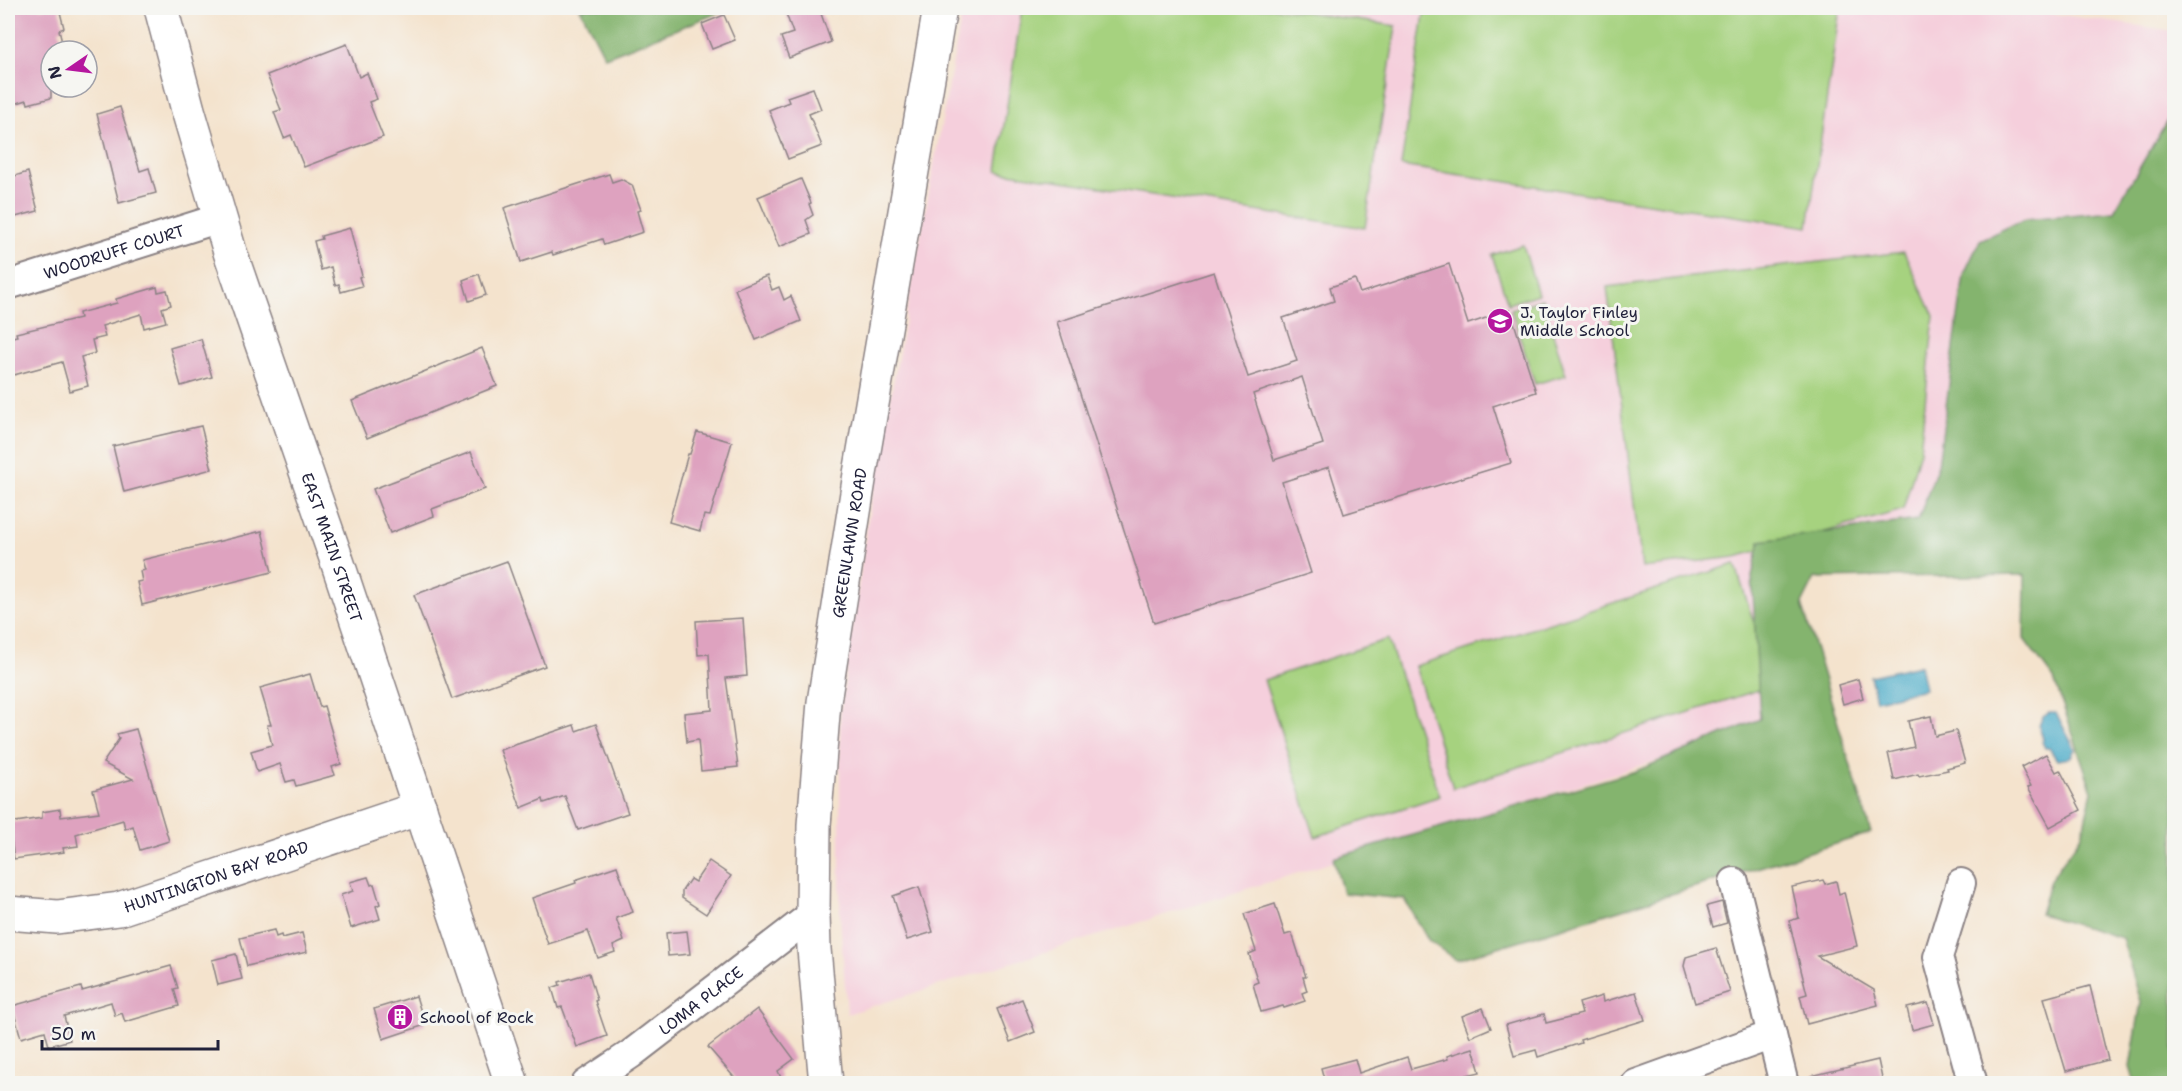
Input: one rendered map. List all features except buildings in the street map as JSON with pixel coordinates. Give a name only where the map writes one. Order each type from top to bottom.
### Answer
[{"type":"main road","name":"EAST MAIN STREET","points":[[161,8],[219,218],[512,1083]]},
{"type":"main road","name":"GREENLAWN ROAD","points":[[826,1083],[813,914],[814,825],[824,702],[834,627],[940,8]]},
{"type":"main road","name":"HUNTINGTON BAY ROAD","points":[[8,913],[57,917],[119,909],[420,808]]},
{"type":"street","name":"WOODRUFF COURT","points":[[8,285],[219,218]]},
{"type":"street","points":[[1734,882],[1784,1083]]},
{"type":"street","points":[[1961,883],[1938,957],[1973,1083]]},
{"type":"street","name":"LOMA PLACE","points":[[586,1083],[631,1054],[813,914]]},
{"type":"street","points":[[1636,1083],[1772,1035]]},
{"type":"shaded area","name":"J. Taylor Finley Middle School","points":[[963,8],[2013,8],[2174,31],[2174,122],[2004,551],[1774,560],[1825,708],[847,1014],[840,915],[840,715],[868,519]]},
{"type":"green space","points":[[580,8],[731,8],[605,57]]},
{"type":"green space","points":[[1022,8],[1278,8],[1396,26],[1365,228],[997,171]]},
{"type":"green space","points":[[1425,8],[1840,8],[1808,227],[1401,166]]},
{"type":"green space","points":[[2167,121],[2174,122],[2174,1083],[2135,1083],[2130,1067],[2141,1002],[2122,938],[2040,914],[2050,880],[2082,835],[2092,791],[2054,679],[2024,639],[2025,575],[1815,578],[1802,604],[1871,833],[1456,960],[1429,941],[1404,899],[1343,893],[1333,858],[1636,771],[1760,719],[1752,576],[1760,541],[1918,520],[1938,465],[1964,274],[1980,240],[2025,219],[2114,211]]},
{"type":"green space","points":[[1523,245],[1538,294],[1508,304],[1492,255]]},
{"type":"green space","points":[[1904,252],[1934,316],[1920,451],[1903,510],[1736,557],[1642,568],[1607,287]]},
{"type":"green space","points":[[1542,299],[1566,375],[1535,384],[1511,309]]},
{"type":"green space","points":[[1735,564],[1774,685],[1453,788],[1415,666]]},
{"type":"green space","points":[[1388,639],[1440,796],[1315,837],[1264,680]]},
{"type":"water","points":[[1920,665],[1925,689],[1876,700],[1870,676]]},
{"type":"water","points":[[2049,713],[2056,713],[2075,749],[2070,758],[2057,760],[2042,742],[2039,725],[2043,717]]},
{"type":"place","name":"J. Taylor Finley Middle School","points":[[1500,321]]},
{"type":"place","name":"School of Rock","points":[[400,1017]]}]
